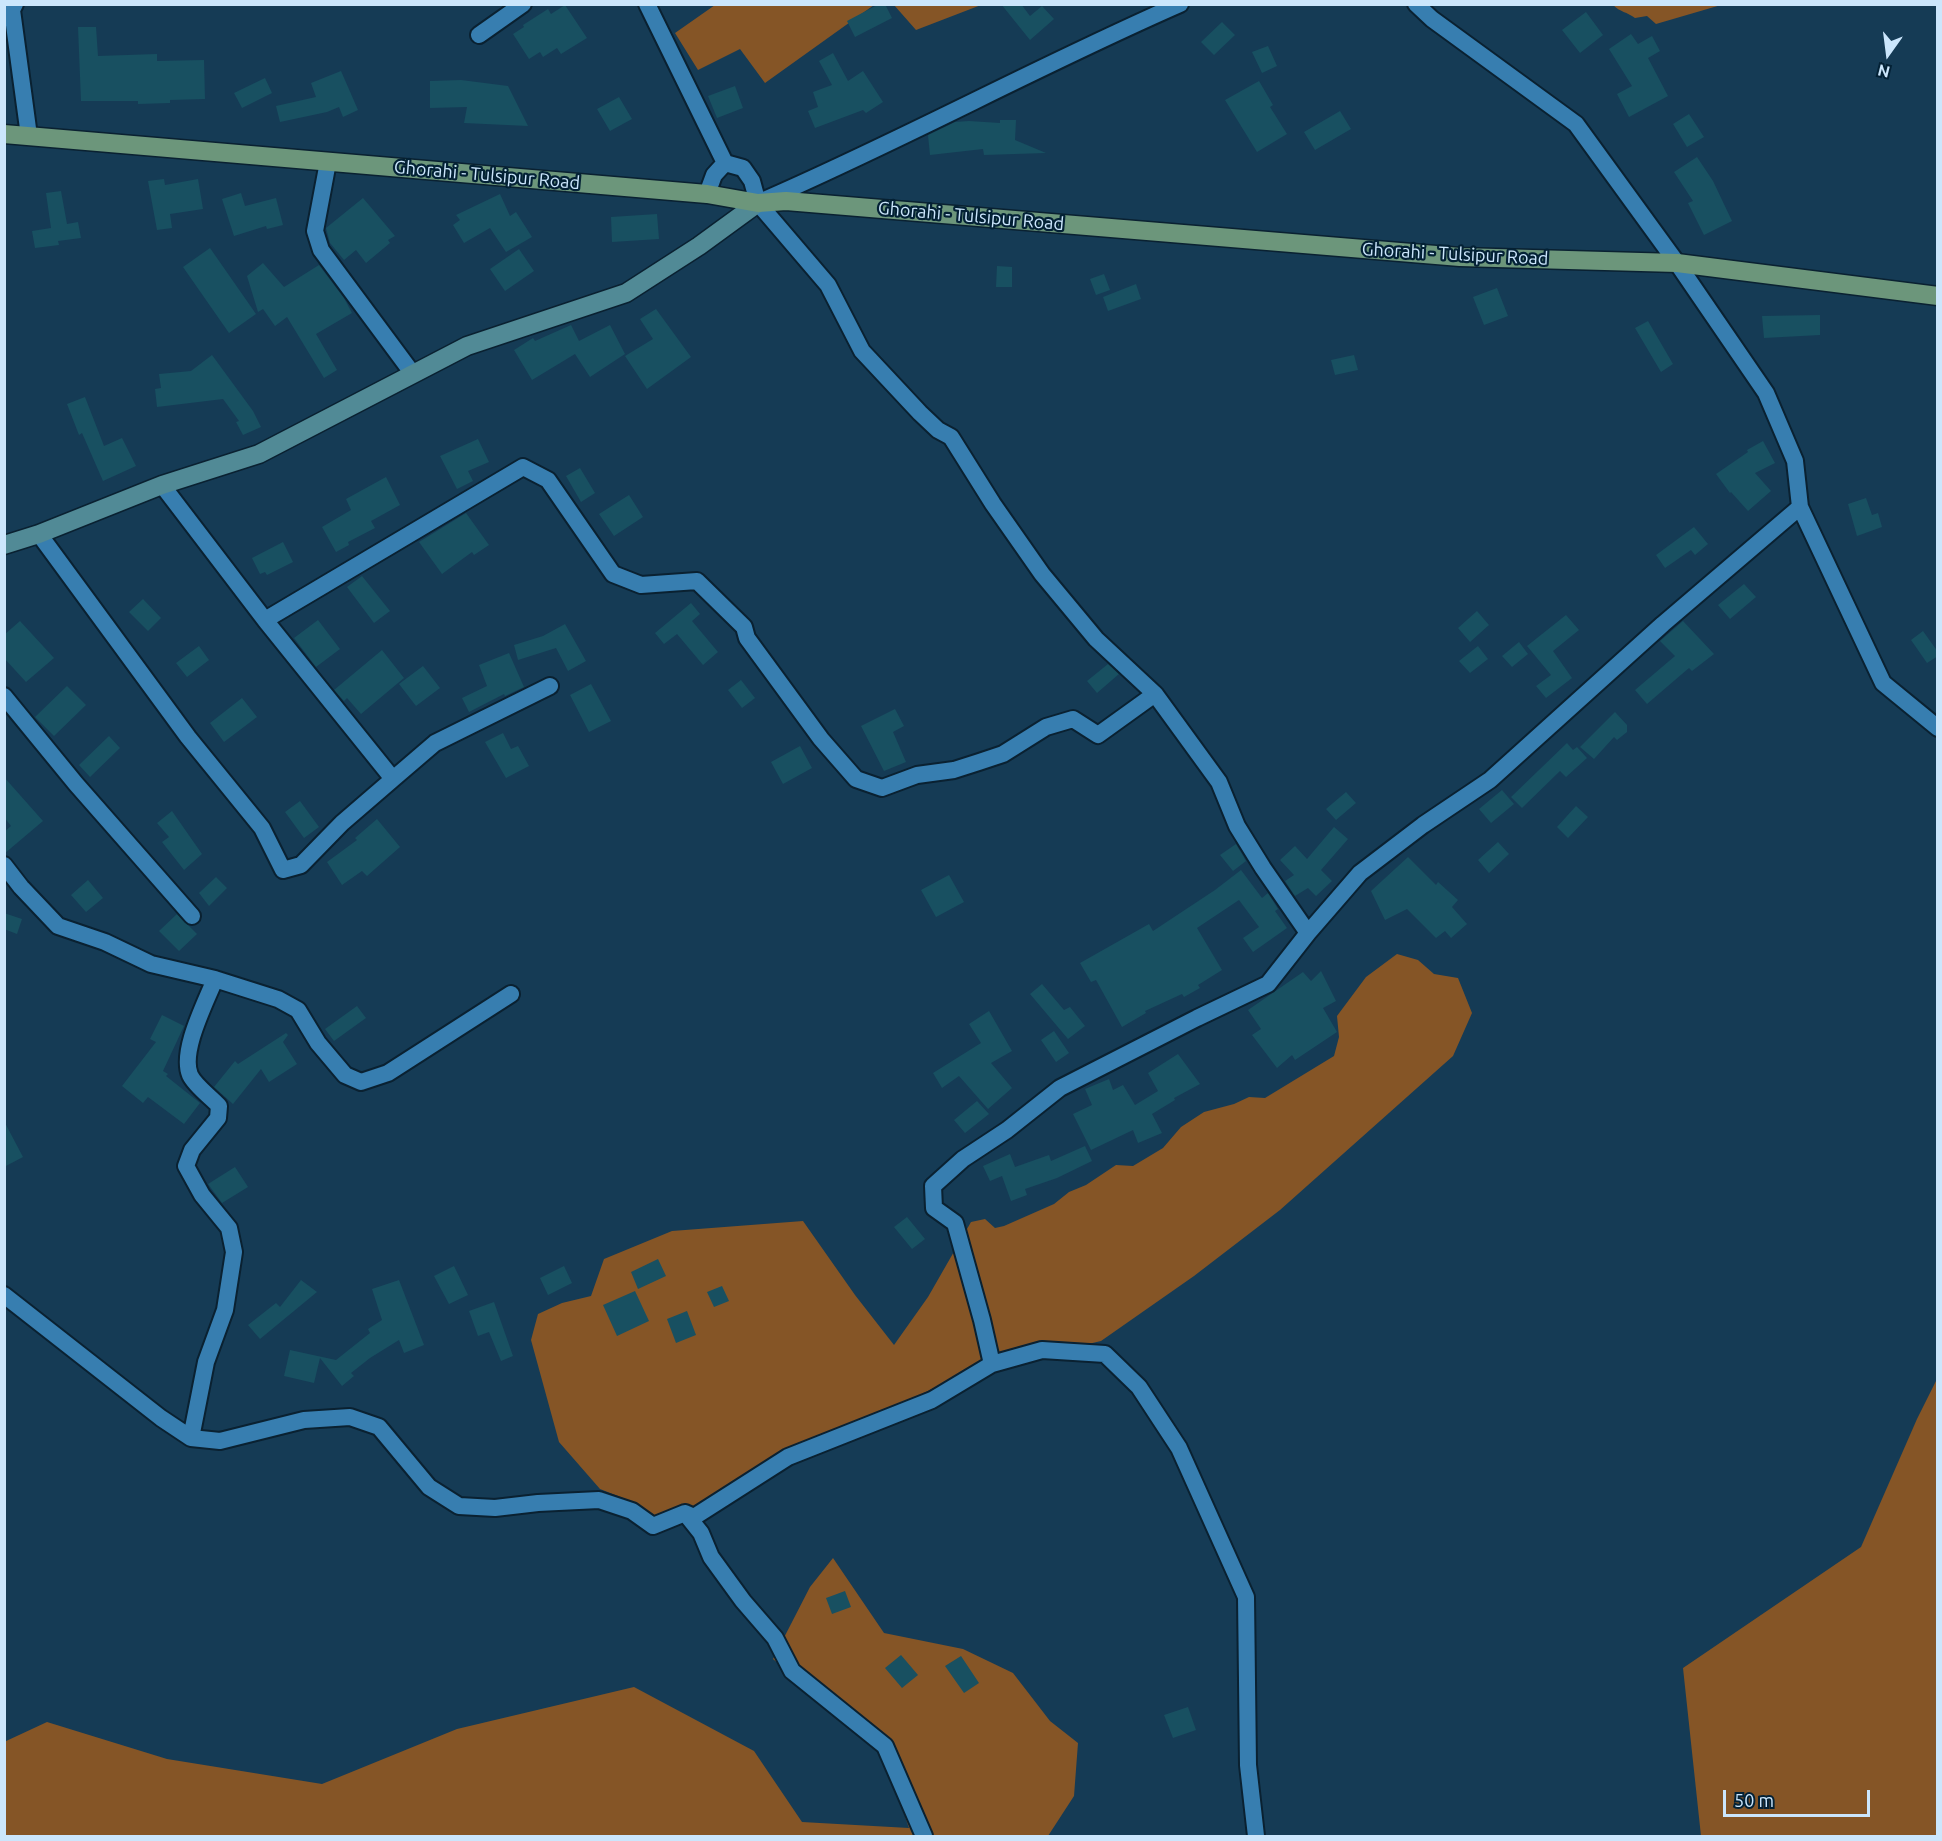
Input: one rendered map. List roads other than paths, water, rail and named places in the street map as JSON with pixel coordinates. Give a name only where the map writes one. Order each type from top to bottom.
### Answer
[{"type":"main road","name":"Ghorahi - Tulsipur Road","points":[[4,134],[707,194],[758,203],[786,201],[1460,257],[1677,263],[1938,296]]},
{"type":"street","points":[[15,4],[12,10],[29,136]]},
{"type":"street","points":[[479,35],[523,4]]},
{"type":"street","points":[[647,4],[725,163],[743,168],[752,181],[758,203],[828,285],[862,351],[920,413],[938,430],[951,437],[993,504],[1042,574],[1096,639],[1155,694],[1219,782],[1237,826],[1308,933]]},
{"type":"street","points":[[5,544],[39,534],[162,485],[259,454],[467,346],[626,293],[699,246],[758,203],[820,176],[1103,38],[1180,4]]},
{"type":"street","points":[[1416,4],[1432,19],[1576,124],[1677,263],[1766,393],[1795,461],[1800,507],[1883,682],[1938,728]]},
{"type":"street","points":[[328,162],[315,231],[321,250],[413,374]]},
{"type":"street","points":[[707,194],[714,176],[725,163]]},
{"type":"street","points":[[265,620],[523,467],[548,480],[613,574],[641,585],[697,581],[744,627],[747,638],[821,739],[856,779],[882,788],[917,775],[954,770],[1002,753],[1046,728],[1073,719],[1098,735],[1155,694]]},
{"type":"street","points":[[162,485],[265,620],[393,779]]},
{"type":"street","points":[[992,1364],[955,1223],[934,1208],[933,1186],[963,1159],[1007,1130],[1060,1088],[1268,984],[1360,873],[1423,825],[1490,780],[1663,624],[1800,507]]},
{"type":"street","points":[[39,534],[188,737],[262,828],[283,870],[301,865],[342,823],[435,743],[550,686]]},
{"type":"street","points":[[4,696],[76,784],[192,916]]},
{"type":"street","points":[[4,865],[13,884],[58,926],[105,942],[151,964],[215,979],[278,999],[298,1010],[318,1043],[345,1075],[361,1082],[388,1073],[511,994]]},
{"type":"street","points":[[191,1438],[206,1362],[225,1310],[234,1252],[229,1228],[202,1195],[186,1166],[192,1150],[218,1118],[219,1107],[191,1076],[187,1062],[194,1031],[215,979]]},
{"type":"street","points":[[4,1295],[161,1418],[191,1438],[220,1441],[304,1420],[350,1417],[379,1427],[429,1487],[459,1506],[495,1508],[599,1500],[632,1510],[653,1526],[685,1513],[694,1517],[788,1456],[932,1400],[992,1364],[1042,1350],[1105,1354],[1139,1388],[1179,1448],[1246,1597],[1248,1765],[1256,1836]]},
{"type":"street","points":[[685,1513],[701,1533],[711,1557],[743,1601],[775,1638],[792,1671],[885,1746],[924,1836]]}]
